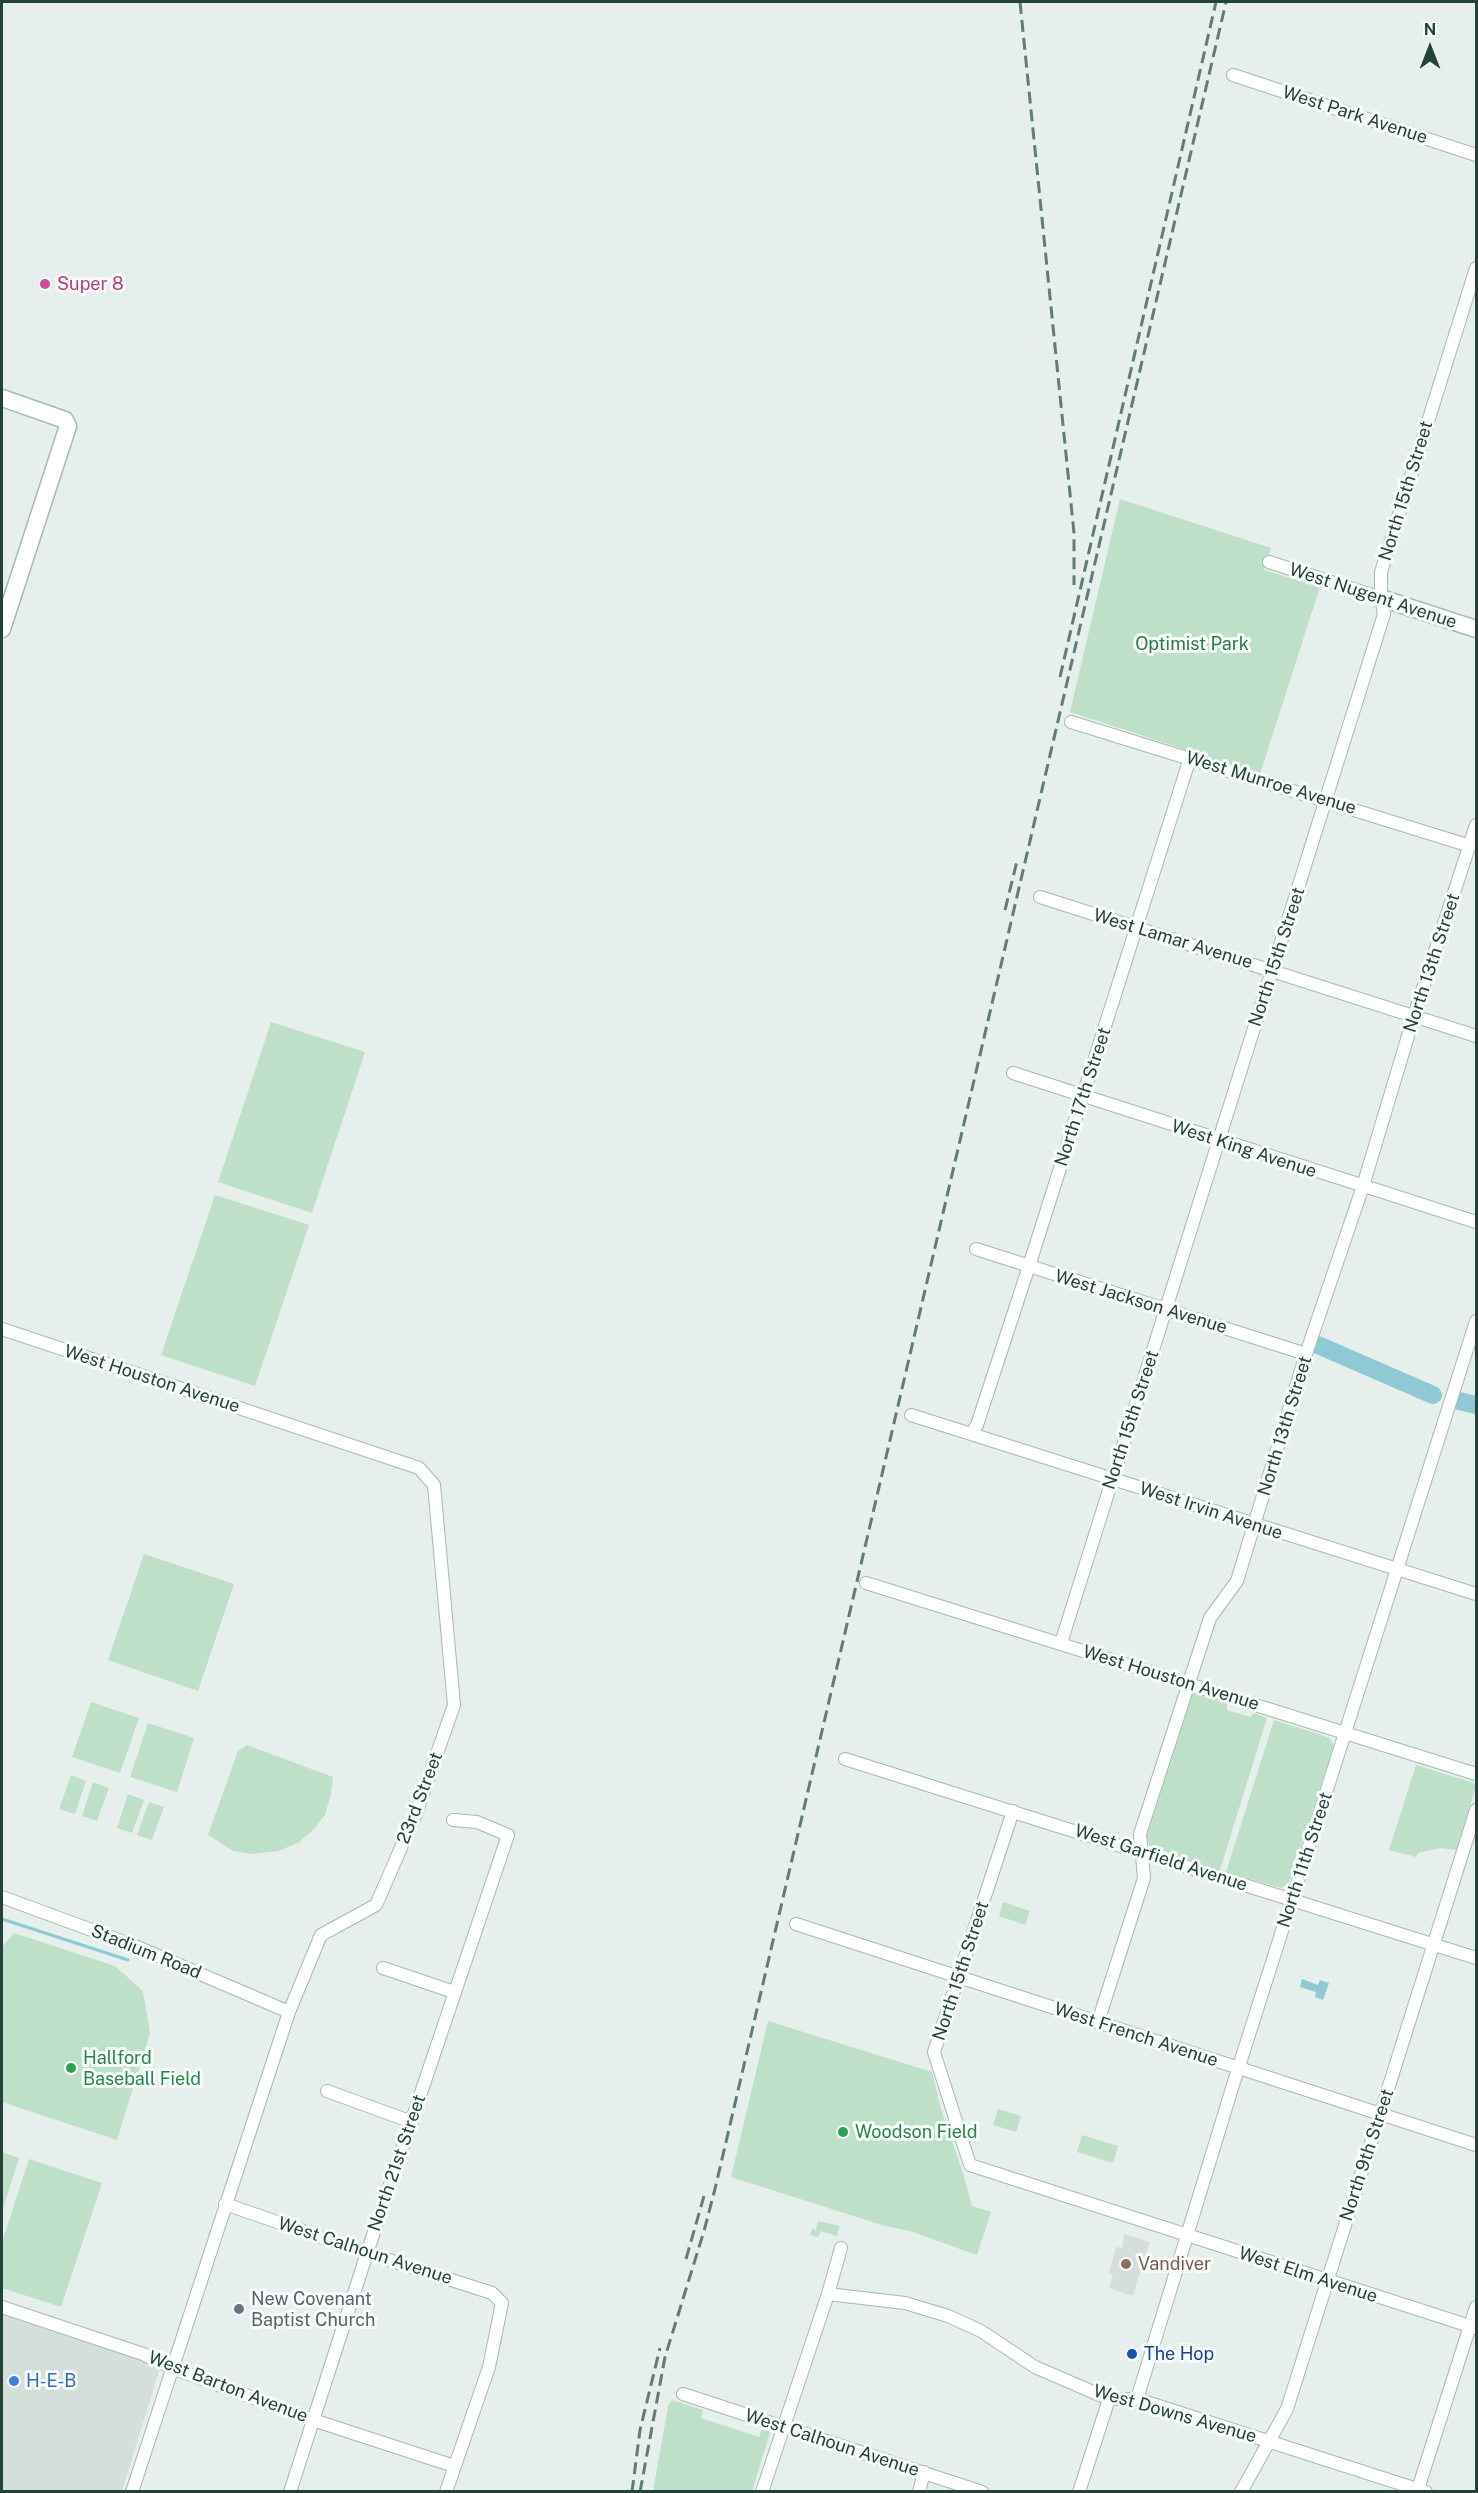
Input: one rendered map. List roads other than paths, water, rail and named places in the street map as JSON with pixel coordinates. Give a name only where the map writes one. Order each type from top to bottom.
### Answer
[{"type":"street","name":"West Park Avenue","points":[[1233,75],[1476,155]]},
{"type":"street","name":"North 15th Street","points":[[1061,1644],[1384,614],[1381,598],[1381,572],[1476,268]]},
{"type":"street","points":[[2,398],[65,420],[68,426],[2,629]]},
{"type":"street","name":"West Nugent Avenue","points":[[1269,562],[1476,629]]},
{"type":"street","name":"West Munroe Avenue","points":[[1071,722],[1470,846]]},
{"type":"street","name":"North 17th Street","points":[[971,1434],[977,1425],[1029,1266],[1190,758]]},
{"type":"street","name":"North 13th Street","points":[[1098,2022],[1144,1878],[1140,1834],[1210,1618],[1237,1581],[1306,1354],[1363,1186],[1414,1016],[1476,825]]},
{"type":"street","name":"West Lamar Avenue","points":[[1040,897],[1476,1036]]},
{"type":"street","name":"West King Avenue","points":[[1013,1073],[1476,1222]]},
{"type":"street","name":"West Jackson Avenue","points":[[976,1249],[1306,1354]]},
{"type":"street","name":"North 11th Street","points":[[1137,2399],[1238,2068],[1476,1321]]},
{"type":"street","name":"West Houston Avenue","points":[[2,1329],[303,1430]]},
{"type":"street","name":"West Irvin Avenue","points":[[911,1415],[1476,1594]]},
{"type":"street","name":"23rd Street","points":[[132,2492],[289,2012],[321,1935],[376,1905],[417,1810],[454,1705],[434,1485],[419,1468],[303,1430]]},
{"type":"street","name":"West Houston Avenue","points":[[866,1583],[1476,1774]]},
{"type":"street","name":"West Garfield Avenue","points":[[844,1759],[1476,1958]]},
{"type":"street","name":"North 9th Street","points":[[1240,2492],[1287,2409],[1476,1810]]},
{"type":"street","name":"North 15th Street","points":[[969,2165],[934,2052],[1013,1811]]},
{"type":"street","name":"North 21st Street","points":[[290,2492],[367,2253],[508,1835],[477,1822],[453,1820]]},
{"type":"street","name":"Stadium Road","points":[[2,1897],[135,1946],[289,2012]]},
{"type":"street","name":"West French Avenue","points":[[796,1924],[1476,2145]]},
{"type":"street","points":[[383,1968],[454,1992]]},
{"type":"street","points":[[327,2091],[411,2122]]},
{"type":"street","name":"West Elm Avenue","points":[[969,2165],[1474,2327]]},
{"type":"street","name":"West Calhoun Avenue","points":[[225,2204],[492,2293],[502,2303],[489,2367],[454,2466]]},
{"type":"street","points":[[762,2492],[828,2294],[841,2248]]},
{"type":"street","name":"West Downs Avenue","points":[[828,2294],[905,2303],[948,2316],[981,2331],[1035,2367],[1109,2399],[1137,2399],[1268,2440],[1403,2488],[1422,2490]]},
{"type":"street","name":"West Barton Avenue","points":[[2,2307],[142,2355],[313,2420],[454,2466]]},
{"type":"street","points":[[1422,2490],[1474,2327],[1476,2307]]},
{"type":"street","name":"West Calhoun Avenue","points":[[682,2394],[982,2492]]},
{"type":"street","points":[[1079,2492],[1109,2399]]},
{"type":"street","points":[[446,2492],[454,2466]]},
{"type":"street","points":[[919,2492],[924,2472]]},
{"type":"water","points":[[1302,1979],[1318,1985],[1320,1980],[1329,1983],[1323,2000],[1315,1997],[1316,1992],[1300,1987]]},
{"type":"waterway","points":[[1318,1345],[1433,1395]]},
{"type":"waterway","points":[[1459,1401],[1476,1405]]},
{"type":"waterway","points":[[2,1919],[128,1960]]},
{"type":"railway","points":[[1020,2],[1074,533],[1074,585]]},
{"type":"railway","points":[[1060,677],[1216,2]]},
{"type":"railway","points":[[640,2492],[665,2357],[715,2189],[1226,2]]},
{"type":"railway","points":[[1005,910],[1017,861]]},
{"type":"railway","points":[[686,2259],[704,2196]]},
{"type":"railway","points":[[632,2492],[640,2430],[660,2348]]},
{"type":"place","name":"Super 8","points":[[45,284]]},
{"type":"place","name":"Hallford Baseball Field","points":[[71,2068]]},
{"type":"place","name":"Woodson Field","points":[[843,2132]]},
{"type":"place","name":"Vandiver","points":[[1126,2264]]},
{"type":"place","name":"New Covenant Baptist Church","points":[[239,2309]]},
{"type":"place","name":"The Hop","points":[[1132,2354]]},
{"type":"place","name":"H-E-B","points":[[14,2381]]},
{"type":"park label","name":"Optimist Park","points":[[1192,644]]}]
